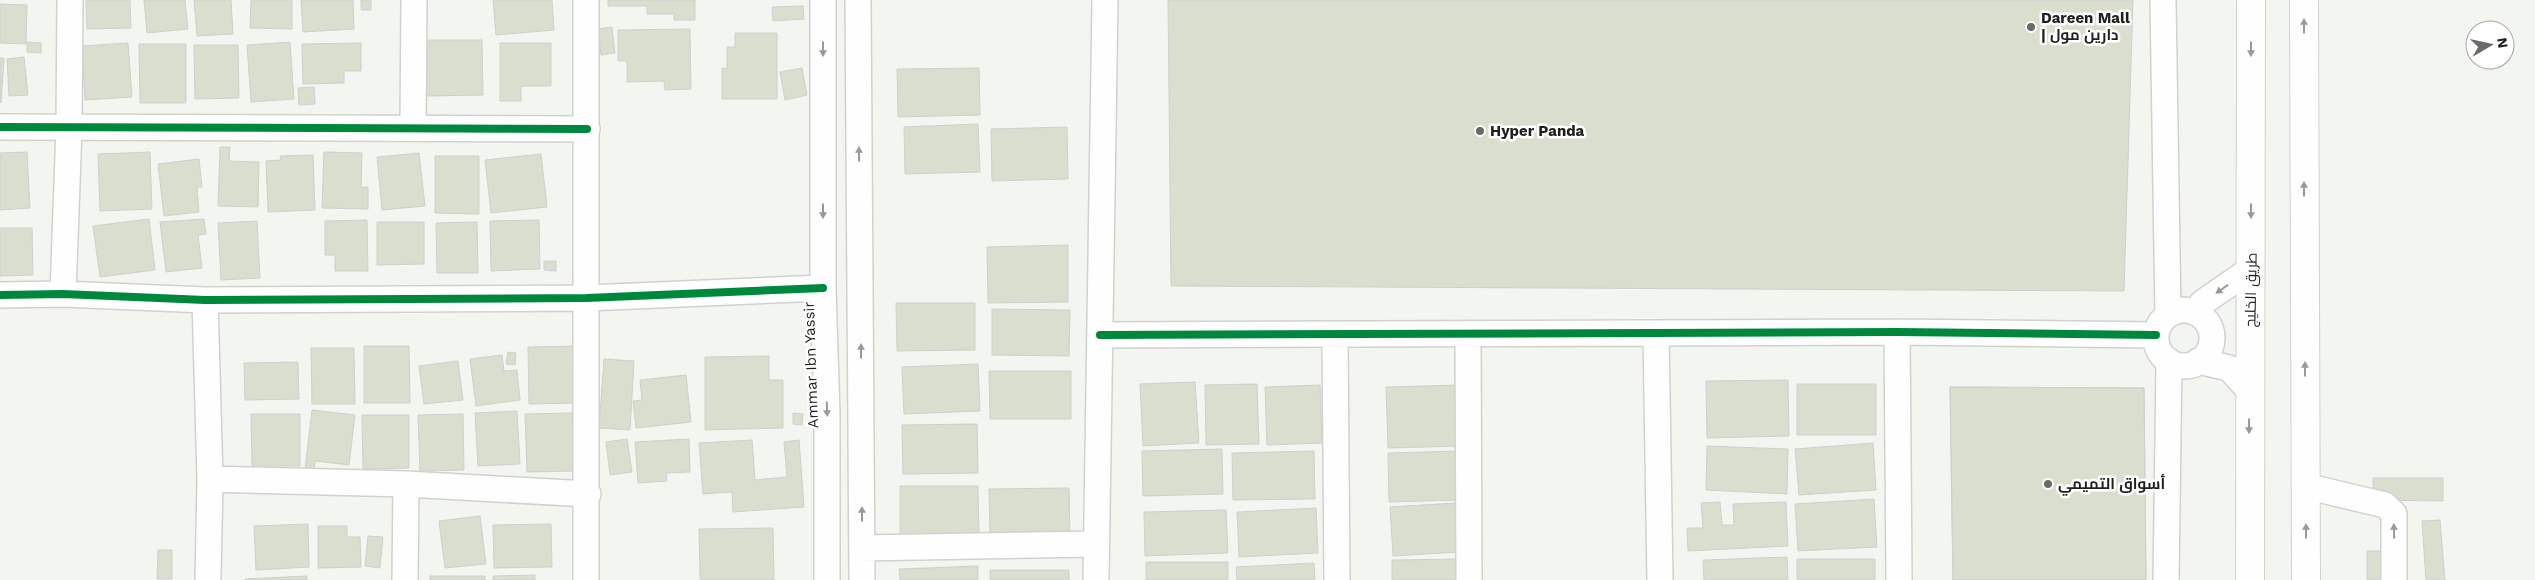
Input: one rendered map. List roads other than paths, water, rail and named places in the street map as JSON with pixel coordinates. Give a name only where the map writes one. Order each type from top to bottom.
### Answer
[{"type":"main road","name":"طريق الخليج","points":[[2250,580],[2251,0]]},
{"type":"main road","points":[[2304,0],[2306,580]]},
{"type":"street","points":[[62,294],[69,128],[70,0]]},
{"type":"street","points":[[413,128],[414,0]]},
{"type":"street","points":[[586,0],[588,494],[586,580]]},
{"type":"street","name":"Ammar Ibn Yassir","points":[[823,0],[822,288],[827,415],[827,580]]},
{"type":"street","points":[[858,0],[862,580]]},
{"type":"street","points":[[1096,580],[1105,0]]},
{"type":"street","points":[[2162,0],[2162,325],[2159,350],[2169,361],[2184,365],[2198,361],[2229,368],[2249,390]]},
{"type":"street","points":[[0,128],[587,129]]},
{"type":"street","points":[[2197,313],[2202,303],[2251,269]]},
{"type":"street","points":[[0,295],[62,294],[205,300],[587,298],[822,288]]},
{"type":"street","points":[[205,300],[210,480],[208,580]]},
{"type":"street","points":[[1100,335],[1897,332],[2162,325],[2182,310],[2197,313],[2208,325],[2211,333],[2209,349],[2198,361]]},
{"type":"street","points":[[1897,332],[1899,580]]},
{"type":"street","points":[[1656,333],[1660,580]]},
{"type":"street","points":[[1468,334],[1469,580]]},
{"type":"street","points":[[1335,335],[1337,580]]},
{"type":"street","points":[[2166,580],[2169,361]]},
{"type":"street","points":[[210,480],[406,484],[588,494]]},
{"type":"street","points":[[405,580],[406,484]]},
{"type":"street","points":[[2305,486],[2385,505],[2390,509],[2394,514],[2394,580]]},
{"type":"street","points":[[862,548],[1096,544]]},
{"type":"place","name":"Dareen Mall | دارين مول","points":[[2031,27]]},
{"type":"place","name":"Hyper Panda","points":[[1480,131]]},
{"type":"place","name":"أسواق التميمي","points":[[2048,484]]}]
